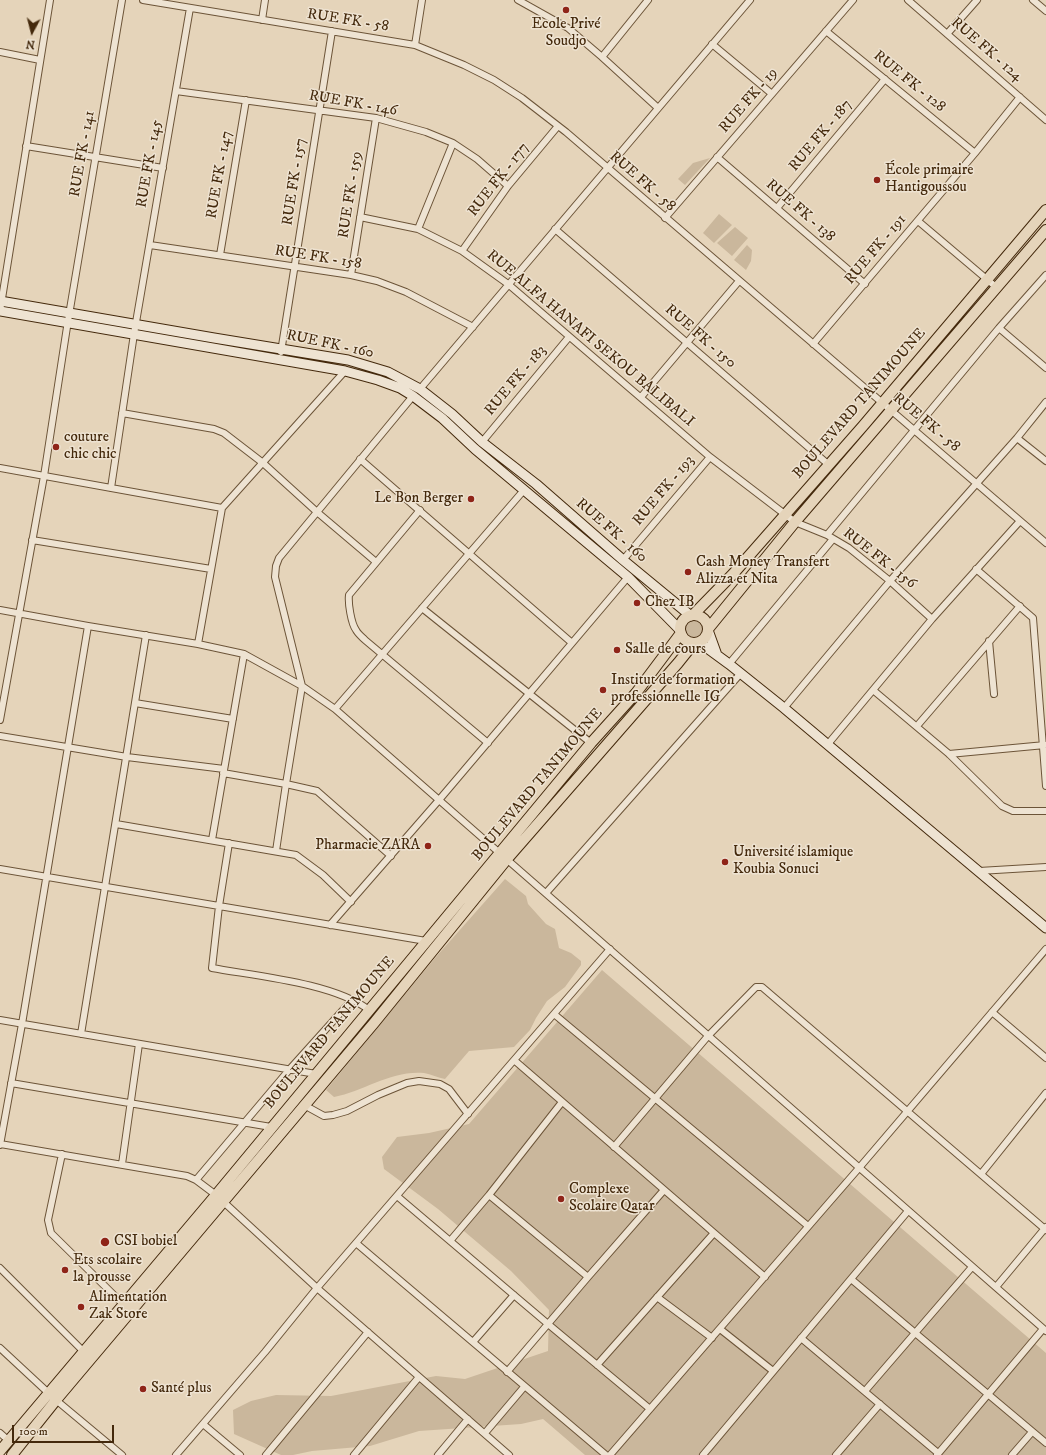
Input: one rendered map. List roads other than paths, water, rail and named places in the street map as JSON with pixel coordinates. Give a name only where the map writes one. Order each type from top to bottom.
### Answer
[{"type":"main road","name":"BOULEVARD TANIMOUNE","points":[[692,615],[733,574],[785,515],[1046,210]]},
{"type":"main road","name":"BOULEVARD TANIMOUNE","points":[[708,630],[795,522],[1046,230]]},
{"type":"main road","name":"RUE FK - 160","points":[[1,301],[134,334],[345,371],[420,389],[452,414],[482,442],[536,484],[623,560],[692,615]]},
{"type":"main road","name":"RUE FK - 160","points":[[0,311],[136,324],[348,360],[388,372],[413,396],[442,418],[524,490],[628,577],[680,631]]},
{"type":"main road","points":[[717,655],[705,620],[702,617],[692,615],[683,621],[680,631],[684,639],[696,643],[717,655],[741,673],[828,744],[1046,928]]},
{"type":"main road","points":[[696,643],[705,638],[708,630]]},
{"type":"main road","name":"BOULEVARD TANIMOUNE","points":[[12,1455],[84,1352],[219,1198],[304,1105],[369,1029],[591,743],[636,692],[680,631]]},
{"type":"main road","name":"BOULEVARD TANIMOUNE","points":[[0,1452],[52,1396],[219,1198],[271,1127],[426,941],[696,643]]},
{"type":"street","points":[[0,311],[50,0]]},
{"type":"street","name":"RUE FK - 141","points":[[0,720],[44,476],[68,318],[122,0]]},
{"type":"street","name":"RUE FK - 58","points":[[143,0],[415,45],[464,65],[494,80],[522,98],[558,126],[1046,543]]},
{"type":"street","points":[[262,20],[265,0]]},
{"type":"street","points":[[415,45],[422,0]]},
{"type":"street","points":[[518,0],[568,28],[658,108]]},
{"type":"street","points":[[602,57],[648,0]]},
{"type":"street","points":[[420,389],[750,0]]},
{"type":"street","name":"RUE FK - 19","points":[[665,218],[853,0]]},
{"type":"street","name":"RUE FK - 124","points":[[908,0],[1046,120]]},
{"type":"street","points":[[948,34],[977,0]]},
{"type":"street","points":[[1033,0],[1046,11]]},
{"type":"street","name":"RUE FK - 145","points":[[111,488],[134,334],[190,8]]},
{"type":"street","name":"RUE FK - 157","points":[[280,360],[332,31]]},
{"type":"street","name":"RUE FK - 128","points":[[826,31],[975,154]]},
{"type":"street","points":[[712,44],[772,94]]},
{"type":"street","points":[[0,52],[40,60]]},
{"type":"street","name":"RUE FK - 187","points":[[777,208],[885,79]]},
{"type":"street","name":"RUE FK - 146","points":[[176,91],[376,118],[426,132],[453,143],[477,159],[508,186]]},
{"type":"street","name":"RUE FK - 191","points":[[813,344],[975,154],[1020,97]]},
{"type":"street","name":"RUE FK - 147","points":[[220,255],[246,100]]},
{"type":"street","name":"RUE FK - 159","points":[[351,275],[376,118]]},
{"type":"street","name":"RUE FK - 177","points":[[462,251],[508,186],[558,126]]},
{"type":"street","points":[[418,229],[453,143]]},
{"type":"street","points":[[26,146],[163,168]]},
{"type":"street","name":"RUE FK - 138","points":[[718,157],[865,284]]},
{"type":"street","name":"RUE ALFA HANAFI SEKOU BALIBALI","points":[[360,216],[418,229],[462,251],[508,284],[710,456],[785,515]]},
{"type":"street","points":[[918,220],[996,287]]},
{"type":"street","name":"RUE FK - 150","points":[[555,229],[828,465]]},
{"type":"street","name":"RUE FK - 158","points":[[150,245],[351,275],[377,281],[406,292],[473,327]]},
{"type":"street","points":[[827,535],[999,328],[1046,275]]},
{"type":"street","points":[[641,398],[740,281]]},
{"type":"street","points":[[999,328],[1046,368]]},
{"type":"street","name":"RUE FK - 183","points":[[482,442],[569,337]]},
{"type":"street","points":[[198,644],[222,508],[345,371]]},
{"type":"street","points":[[276,851],[302,686],[275,577],[276,566],[279,558],[413,396]]},
{"type":"street","points":[[784,708],[890,581],[1017,438],[1046,402]]},
{"type":"street","points":[[122,414],[219,430],[263,463],[317,512],[376,562]]},
{"type":"street","points":[[1017,438],[1046,461]]},
{"type":"street","name":"RUE FK - 193","points":[[623,560],[710,456]]},
{"type":"street","points":[[360,459],[572,643]]},
{"type":"street","points":[[0,468],[222,508]]},
{"type":"street","points":[[335,709],[524,490]]},
{"type":"street","points":[[420,510],[349,595],[349,604],[355,629],[365,640],[488,743]]},
{"type":"street","name":"RUE FK - 156","points":[[785,515],[795,522],[827,535],[849,548],[890,581],[932,619]]},
{"type":"street","points":[[828,744],[932,619],[1020,521]]},
{"type":"street","points":[[729,664],[832,539]]},
{"type":"street","points":[[32,540],[211,569]]},
{"type":"street","points":[[976,569],[1033,618],[1046,786]]},
{"type":"street","points":[[330,925],[488,743],[628,577]]},
{"type":"street","points":[[917,726],[1020,606]]},
{"type":"street","points":[[422,608],[591,743]]},
{"type":"street","points":[[0,610],[198,644],[244,654],[302,686],[335,709],[1045,1330],[988,1394],[938,1454],[801,1338]]},
{"type":"street","points":[[88,626],[22,1024],[0,1144],[122,1164],[187,1176],[196,1180],[219,1198],[317,1288],[509,1455]]},
{"type":"street","points":[[82,1034],[146,636]]},
{"type":"street","points":[[989,641],[994,694]]},
{"type":"street","points":[[212,840],[244,654]]},
{"type":"street","points":[[546,893],[741,673]]},
{"type":"street","points":[[873,690],[949,754],[1002,806],[1013,811],[1046,811]]},
{"type":"street","points":[[135,703],[233,719]]},
{"type":"street","points":[[0,736],[68,748],[223,771],[317,791],[391,856]]},
{"type":"street","points":[[949,754],[1044,746]]},
{"type":"street","points":[[116,824],[296,855],[323,875],[351,902]]},
{"type":"street","points":[[229,843],[219,906],[212,968],[300,984],[352,1000],[369,1010]]},
{"type":"street","points":[[979,871],[1046,867]]},
{"type":"street","points":[[0,869],[426,941]]},
{"type":"street","points":[[176,1455],[265,1352],[317,1288],[610,949]]},
{"type":"street","points":[[610,1455],[859,1168],[1046,949]]},
{"type":"street","points":[[614,1147],[708,1036],[756,987],[762,987],[1046,1229],[996,1287]]},
{"type":"street","points":[[196,1180],[245,1124],[289,1070],[352,1000]]},
{"type":"street","points":[[992,1012],[1046,1058]]},
{"type":"street","points":[[554,1014],[808,1226]]},
{"type":"street","points":[[0,1020],[316,1074]]},
{"type":"street","points":[[122,1164],[139,1044]]},
{"type":"street","points":[[514,1060],[765,1277]]},
{"type":"street","points":[[304,1105],[324,1116],[333,1115],[347,1111],[378,1095],[407,1083],[419,1081],[440,1084],[449,1089],[468,1114]]},
{"type":"street","points":[[11,1083],[245,1124],[271,1127]]},
{"type":"street","points":[[981,1174],[1046,1093]]},
{"type":"street","points":[[450,1241],[489,1195],[562,1102]]},
{"type":"street","points":[[62,1154],[48,1220],[51,1233],[124,1305]]},
{"type":"street","points":[[507,1372],[664,1190]]},
{"type":"street","points":[[489,1195],[588,1277]]},
{"type":"street","points":[[397,1196],[650,1409]]},
{"type":"street","points":[[703,1455],[908,1211]]},
{"type":"street","points":[[597,1365],[714,1233]]},
{"type":"street","points":[[356,1243],[473,1342],[601,1454]]},
{"type":"street","points":[[865,1391],[972,1267]]},
{"type":"street","points":[[0,1268],[84,1352]]},
{"type":"street","points":[[851,1279],[1046,1443]]},
{"type":"street","points":[[473,1342],[514,1295]]},
{"type":"street","points":[[657,1297],[712,1338]]},
{"type":"street","points":[[720,1329],[773,1372]]},
{"type":"street","points":[[266,1455],[368,1332]]},
{"type":"street","points":[[0,1348],[52,1396],[122,1455]]},
{"type":"street","points":[[354,1455],[419,1377]]},
{"type":"street","points":[[485,1433],[524,1387]]},
{"type":"street","points":[[836,1455],[880,1404]]},
{"type":"street","points":[[438,1455],[468,1419]]},
{"type":"street","points":[[203,1424],[240,1455]]},
{"type":"street","points":[[1012,1455],[1032,1432]]},
{"type":"street","points":[[0,1433],[9,1441]]},
{"type":"place","name":"Ecole Privé Soudjo","points":[[566,10]]},
{"type":"place","name":"École primaire Hantigoussou","points":[[877,180]]},
{"type":"place","name":"couture chic chic","points":[[56,447]]},
{"type":"place","name":"Le Bon Berger","points":[[471,499]]},
{"type":"place","name":"Cash Money Transfert Alizza et Nita","points":[[688,572]]},
{"type":"place","name":"Chez IB","points":[[637,603]]},
{"type":"place","name":"Salle de cours","points":[[617,650]]},
{"type":"place","name":"Institut de formation professionnelle IG","points":[[603,690]]},
{"type":"place","name":"Pharmacie ZARA","points":[[428,846]]},
{"type":"place","name":"Université islamique Koubia Sonuci","points":[[725,862]]},
{"type":"place","name":"Complexe Scolaire Qatar","points":[[561,1199]]},
{"type":"place","name":"CSI bobiel","points":[[105,1242]]},
{"type":"place","name":"Ets scolaire la prousse","points":[[65,1270]]},
{"type":"place","name":"Alimentation Zak Store","points":[[81,1307]]},
{"type":"place","name":"Santé plus","points":[[143,1389]]}]
